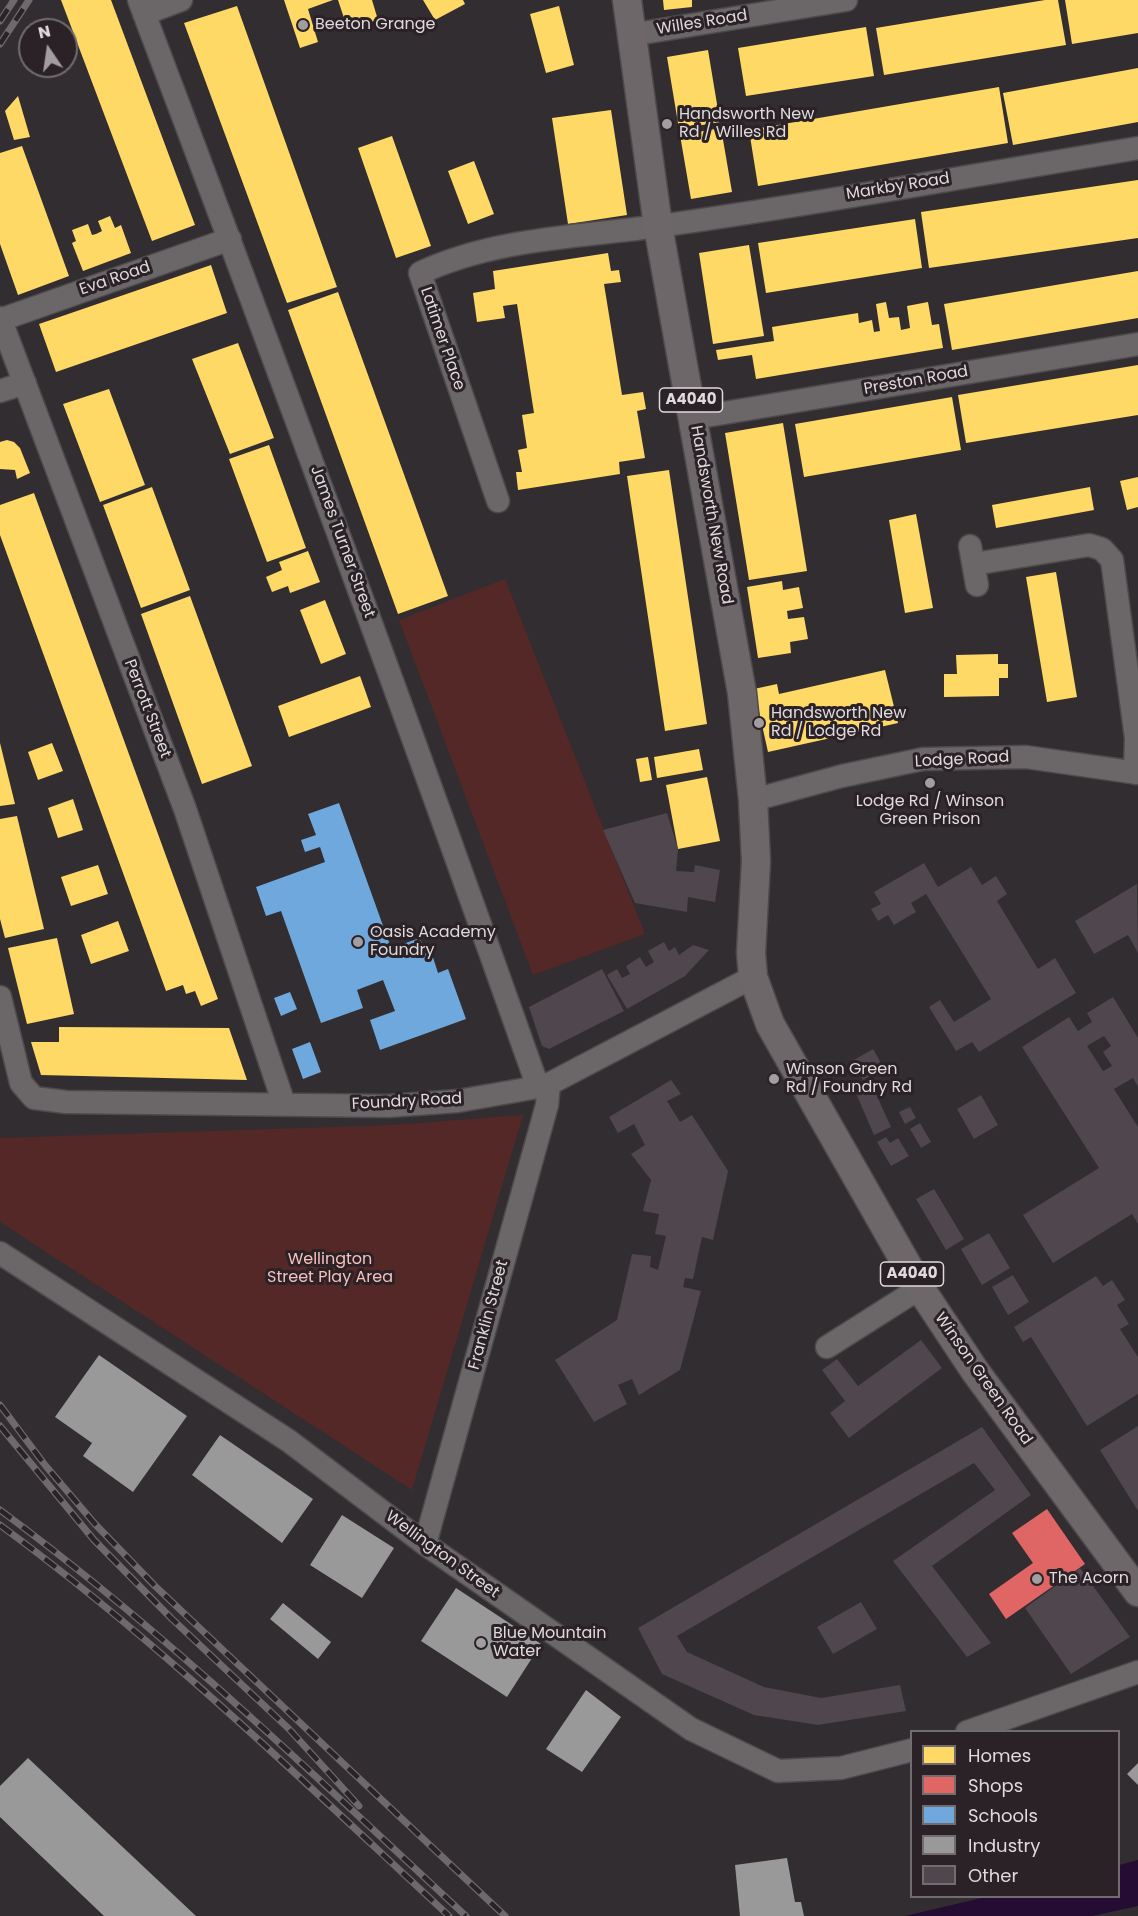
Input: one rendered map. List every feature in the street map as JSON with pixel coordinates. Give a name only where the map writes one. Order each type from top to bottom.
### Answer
[{"type":"main road","name":"Handsworth New Road","points":[[627,0],[658,226],[742,693],[753,800],[756,861],[752,926]]},
{"type":"main road","name":"Winson Green Road","points":[[752,926],[753,977],[770,1024],[920,1288],[975,1371],[1138,1592]]},
{"type":"street","points":[[141,7],[181,0]]},
{"type":"street","name":"Willes Road","points":[[630,35],[846,0]]},
{"type":"street","name":"James Turner Street","points":[[141,7],[230,239],[543,1086]]},
{"type":"street","name":"Markby Road","points":[[658,226],[1138,148]]},
{"type":"street","name":"Latimer Place","points":[[498,501],[420,273],[451,258],[524,241],[658,226]]},
{"type":"street","name":"Eva Road","points":[[0,319],[230,239]]},
{"type":"street","name":"Perrott Street","points":[[0,319],[185,809],[284,1104]]},
{"type":"street","name":"Preston Road","points":[[694,418],[1138,344]]},
{"type":"street","points":[[0,391],[25,383]]},
{"type":"street","points":[[974,565],[1089,545],[1102,549],[1112,560],[1136,738],[1136,773]]},
{"type":"street","name":"Lodge Road","points":[[753,800],[842,776],[923,759],[1026,757],[1136,773]]},
{"type":"street","name":"Foundry Road","points":[[0,997],[21,1083],[34,1098],[66,1102],[388,1106],[458,1101],[543,1086],[753,977]]},
{"type":"street","name":"Franklin Street","points":[[425,1544],[547,1105],[543,1086]]},
{"type":"street","name":"Wellington Street","points":[[0,1253],[289,1441],[425,1544],[691,1729],[777,1770],[841,1768],[910,1751]]},
{"type":"street","points":[[827,1347],[920,1288]]},
{"type":"street","points":[[970,1730],[1138,1672]]},
{"type":"green space","points":[[505,579],[645,934],[533,975],[399,620]]},
{"type":"green space","name":"Wellington Street Play Area","points":[[523,1115],[412,1490],[0,1222],[0,1138],[393,1125]]},
{"type":"shaded area","points":[[1138,1860],[1138,1906],[1092,1916],[905,1916],[982,1898],[1120,1898],[1120,1865]]},
{"type":"building: Homes","points":[[61,0],[111,0],[195,225],[152,241],[78,45],[78,18],[68,18]]},
{"type":"building: Homes","name":"Beeton Grange","points":[[284,0],[333,0],[308,9],[318,42],[300,48]]},
{"type":"building: Homes","name":"Beeton Grange","points":[[338,0],[372,0],[378,20],[348,30]]},
{"type":"building: Homes","points":[[423,0],[463,0],[465,4],[435,20]]},
{"type":"building: Homes","points":[[663,0],[692,0],[692,7],[664,10]]},
{"type":"building: Homes","points":[[1045,0],[1058,0],[1066,45],[884,75],[876,28]]},
{"type":"building: Homes","points":[[1065,0],[1138,0],[1138,33],[1072,44]]},
{"type":"building: Homes","points":[[237,6],[337,287],[287,303],[184,23]]},
{"type":"building: Homes","points":[[559,6],[574,65],[546,73],[530,14]]},
{"type":"building: Homes","points":[[866,27],[874,76],[746,96],[738,48]]},
{"type":"building: Homes","points":[[708,50],[720,122],[679,129],[667,57]]},
{"type":"building: Homes","points":[[1138,68],[1138,122],[1013,145],[1003,93]]},
{"type":"building: Homes","points":[[999,87],[1008,143],[758,186],[749,130]]},
{"type":"building: Homes","points":[[18,96],[30,137],[14,140],[5,111]]},
{"type":"building: Homes","points":[[611,110],[627,215],[568,224],[552,118]]},
{"type":"building: Homes","points":[[721,128],[732,192],[691,199],[680,135]]},
{"type":"building: Homes","points":[[392,136],[431,246],[396,258],[358,148]]},
{"type":"building: Homes","points":[[22,146],[69,276],[18,295],[0,244],[0,153]]},
{"type":"building: Homes","points":[[474,161],[494,214],[468,224],[448,171]]},
{"type":"building: Homes","points":[[1138,180],[1138,238],[929,268],[921,212]]},
{"type":"building: Homes","points":[[110,216],[115,228],[121,225],[131,253],[83,271],[72,243],[76,241],[72,230],[88,224],[92,235],[96,234],[102,231],[98,221]]},
{"type":"building: Homes","points":[[915,219],[922,268],[766,293],[758,243]]},
{"type":"building: Homes","points":[[749,245],[764,336],[713,344],[699,253]]},
{"type":"building: Homes","points":[[608,253],[611,271],[619,270],[621,282],[604,284],[622,395],[643,392],[646,409],[637,411],[645,458],[619,462],[620,474],[518,490],[516,472],[522,472],[518,450],[527,448],[522,415],[534,413],[517,304],[503,306],[505,318],[477,322],[473,293],[495,289],[493,271]]},
{"type":"building: Homes","points":[[211,265],[227,313],[56,372],[39,324]]},
{"type":"building: Homes","points":[[1138,271],[1138,318],[952,350],[944,304]]},
{"type":"building: Homes","points":[[338,292],[448,596],[398,614],[288,310]]},
{"type":"building: Homes","points":[[886,302],[889,318],[899,317],[901,330],[910,328],[907,306],[928,302],[932,325],[939,324],[943,348],[756,379],[752,355],[718,360],[716,350],[774,341],[772,327],[858,313],[859,323],[872,320],[874,332],[880,331],[876,304]]},
{"type":"building: Homes","points":[[238,343],[274,438],[230,454],[192,359]]},
{"type":"building: Homes","points":[[1138,365],[1138,415],[966,443],[958,395]]},
{"type":"building: Homes","points":[[109,389],[145,485],[100,502],[63,404]]},
{"type":"building: Homes","points":[[952,397],[961,450],[804,477],[795,424]]},
{"type":"building: Homes","points":[[783,423],[807,571],[749,580],[725,433]]},
{"type":"building: Homes","points":[[7,440],[14,442],[20,448],[30,473],[17,479],[15,470],[0,469],[0,442]]},
{"type":"building: Homes","points":[[269,445],[306,548],[267,562],[229,459]]},
{"type":"building: Homes","points":[[669,470],[707,724],[665,731],[627,476]]},
{"type":"building: Homes","points":[[1138,477],[1138,507],[1127,510],[1120,481]]},
{"type":"building: Homes","points":[[152,487],[190,590],[141,608],[103,505]]},
{"type":"building: Homes","points":[[1090,487],[1094,510],[996,528],[992,505]]},
{"type":"building: Homes","points":[[34,493],[218,999],[201,1006],[195,991],[186,994],[183,985],[166,991],[0,535],[0,505]]},
{"type":"building: Homes","points":[[916,514],[933,608],[905,613],[889,520]]},
{"type":"building: Homes","points":[[308,551],[320,582],[290,593],[288,586],[272,592],[266,577],[282,570],[279,562]]},
{"type":"building: Homes","points":[[1056,572],[1077,697],[1047,702],[1026,577]]},
{"type":"building: Homes","points":[[782,581],[783,590],[799,587],[803,608],[787,611],[788,619],[804,617],[808,639],[790,642],[791,653],[758,658],[747,587]]},
{"type":"building: Homes","points":[[190,596],[252,766],[202,784],[141,614]]},
{"type":"building: Homes","points":[[325,600],[346,654],[321,664],[300,610]]},
{"type":"building: Homes","points":[[998,654],[998,664],[1008,664],[1008,678],[999,678],[999,696],[944,697],[944,674],[957,674],[956,655]]},
{"type":"building: Homes","points":[[885,670],[898,723],[768,752],[754,689],[777,684],[779,694]]},
{"type":"building: Homes","points":[[360,676],[371,707],[289,737],[278,706]]},
{"type":"building: Homes","points":[[0,743],[15,804],[0,806]]},
{"type":"building: Homes","points":[[52,743],[63,771],[38,780],[28,752]]},
{"type":"building: Homes","points":[[699,749],[703,770],[657,778],[654,757]]},
{"type":"building: Homes","points":[[648,757],[652,780],[640,782],[636,759]]},
{"type":"building: Homes","points":[[707,777],[720,841],[678,849],[666,785]]},
{"type":"building: Homes","points":[[73,799],[83,830],[58,838],[48,808]]},
{"type":"building: Homes","points":[[17,816],[44,929],[5,938],[0,919],[0,819]]},
{"type":"building: Homes","points":[[98,865],[108,894],[71,906],[61,877]]},
{"type":"building: Homes","points":[[118,921],[129,951],[91,964],[81,935]]},
{"type":"building: Homes","points":[[57,938],[74,1014],[27,1024],[8,948]]},
{"type":"building: Homes","points":[[59,1027],[229,1028],[247,1080],[41,1075],[31,1042],[59,1042]]},
{"type":"building: Shops","name":"The Acorn","points":[[1047,1509],[1085,1564],[1006,1619],[989,1594],[1033,1563],[1012,1533]]},
{"type":"building: Schools","points":[[339,803],[391,948],[420,938],[423,947],[429,945],[438,973],[448,969],[466,1019],[380,1050],[370,1020],[395,1011],[383,980],[357,990],[363,1008],[321,1023],[281,911],[266,916],[256,887],[325,862],[320,847],[305,852],[301,840],[316,835],[308,814]]},
{"type":"building: Schools","points":[[290,992],[297,1009],[281,1016],[274,998]]},
{"type":"building: Schools","points":[[310,1042],[321,1072],[303,1079],[292,1049]]},
{"type":"building: Industry","points":[[99,1355],[187,1416],[133,1492],[83,1456],[92,1443],[55,1417]]},
{"type":"building: Industry","points":[[220,1435],[313,1499],[282,1543],[192,1475]]},
{"type":"building: Industry","points":[[342,1515],[394,1548],[362,1598],[310,1565]]},
{"type":"building: Industry","name":"Blue Mountain Water","points":[[456,1588],[541,1644],[507,1697],[421,1641]]},
{"type":"building: Industry","points":[[283,1603],[331,1642],[318,1659],[270,1619]]},
{"type":"building: Industry","points":[[586,1690],[621,1717],[582,1772],[546,1749]]},
{"type":"building: Industry","points":[[28,1758],[196,1916],[104,1916],[0,1817],[0,1786]]},
{"type":"building: Industry","points":[[1138,1763],[1138,1785],[1127,1774]]},
{"type":"building: Industry","points":[[787,1858],[795,1902],[801,1902],[804,1916],[740,1916],[735,1865]]},
{"type":"building: Other","points":[[667,813],[678,849],[676,871],[694,872],[695,865],[720,870],[715,902],[688,897],[687,912],[635,903],[603,830]]},
{"type":"building: Other","points":[[924,863],[938,887],[971,867],[982,885],[996,876],[1007,894],[997,901],[1038,969],[1055,958],[1076,993],[979,1052],[972,1042],[956,1051],[929,1007],[940,1000],[954,1022],[991,999],[926,894],[911,903],[916,912],[894,925],[888,915],[878,921],[871,909],[881,904],[874,892]]},
{"type":"building: Other","points":[[1137,884],[1138,953],[1128,935],[1094,954],[1075,921]]},
{"type":"building: Other","points":[[664,942],[669,951],[675,947],[679,955],[693,945],[709,950],[685,976],[627,1009],[607,975],[617,969],[622,978],[630,974],[626,966],[640,957],[646,967],[654,962],[648,951]]},
{"type":"building: Other","points":[[602,969],[624,1011],[549,1049],[542,1046],[529,1007]]},
{"type":"building: Other","points":[[1113,997],[1138,1038],[1138,1087],[1133,1078],[1114,1089],[1138,1127],[1138,1224],[1132,1214],[1053,1263],[1023,1215],[1099,1168],[1022,1047],[1069,1017],[1078,1031],[1092,1022],[1087,1013]],"holes":[[[1104,1036],[1111,1046],[1103,1052],[1112,1066],[1103,1071],[1087,1046]]]},
{"type":"building: Other","points":[[873,1049],[884,1068],[863,1080],[852,1061]]},
{"type":"building: Other","points":[[671,1080],[681,1094],[667,1101],[680,1122],[692,1115],[728,1171],[713,1240],[702,1237],[693,1279],[685,1278],[683,1287],[701,1291],[680,1370],[639,1395],[632,1379],[618,1385],[627,1404],[594,1422],[555,1360],[617,1320],[632,1254],[651,1256],[650,1267],[658,1270],[666,1236],[655,1234],[659,1214],[643,1211],[651,1180],[631,1154],[645,1145],[634,1124],[618,1133],[609,1117]]},
{"type":"building: Other","points":[[871,1083],[891,1127],[874,1135],[855,1091]]},
{"type":"building: Other","points":[[981,1095],[998,1125],[974,1139],[957,1109]]},
{"type":"building: Other","points":[[910,1107],[916,1118],[905,1124],[899,1112]]},
{"type":"building: Other","points":[[920,1123],[931,1142],[921,1148],[910,1129]]},
{"type":"building: Other","points":[[886,1137],[890,1143],[898,1138],[909,1156],[891,1166],[877,1142]]},
{"type":"building: Other","points":[[934,1189],[964,1239],[946,1250],[916,1199]]},
{"type":"building: Other","points":[[989,1233],[1010,1268],[982,1285],[961,1249]]},
{"type":"building: Other","points":[[1013,1275],[1029,1302],[1008,1315],[992,1287]]},
{"type":"building: Other","points":[[1096,1276],[1103,1286],[1112,1280],[1125,1300],[1117,1305],[1129,1324],[1120,1329],[1138,1357],[1138,1394],[1087,1426],[1031,1337],[1023,1342],[1014,1327]]},
{"type":"building: Other","points":[[921,1340],[942,1368],[849,1438],[830,1413],[845,1401],[822,1370],[837,1359],[858,1386]]},
{"type":"building: Other","points":[[1138,1426],[1138,1511],[1100,1450]]},
{"type":"building: Other","points":[[982,1427],[1031,1495],[932,1566],[991,1643],[967,1657],[893,1561],[995,1490],[974,1463],[677,1636],[687,1652],[764,1687],[821,1698],[900,1685],[906,1711],[818,1725],[754,1715],[662,1674],[638,1628]]},
{"type":"building: Other","points":[[1080,1568],[1130,1637],[1071,1674],[1025,1608]]},
{"type":"building: Other","points":[[861,1602],[877,1629],[833,1654],[817,1627]]},
{"type":"railway","points":[[0,21],[14,0]]},
{"type":"railway","points":[[0,44],[29,0]]},
{"type":"railway","points":[[0,1405],[45,1465],[95,1524],[155,1586],[505,1916]]},
{"type":"railway","points":[[0,1426],[94,1540],[171,1618],[289,1729],[359,1806]]},
{"type":"railway","points":[[0,1510],[62,1557],[181,1656],[296,1758],[466,1916]]},
{"type":"railway","points":[[0,1525],[60,1570],[174,1665],[449,1916]]},
{"type":"place","name":"Beeton Grange","points":[[303,25]]},
{"type":"place","name":"Handsworth New Rd / Willes Rd","points":[[667,124]]},
{"type":"place","name":"Handsworth New Rd / Lodge Rd","points":[[759,723]]},
{"type":"place","name":"Lodge Rd / Winson Green Prison","points":[[930,783]]},
{"type":"place","name":"Oasis Academy Foundry","points":[[358,942]]},
{"type":"place","name":"Winson Green Rd / Foundry Rd","points":[[774,1079]]},
{"type":"place","name":"The Acorn","points":[[1037,1579]]},
{"type":"place","name":"Blue Mountain Water","points":[[481,1643]]}]
